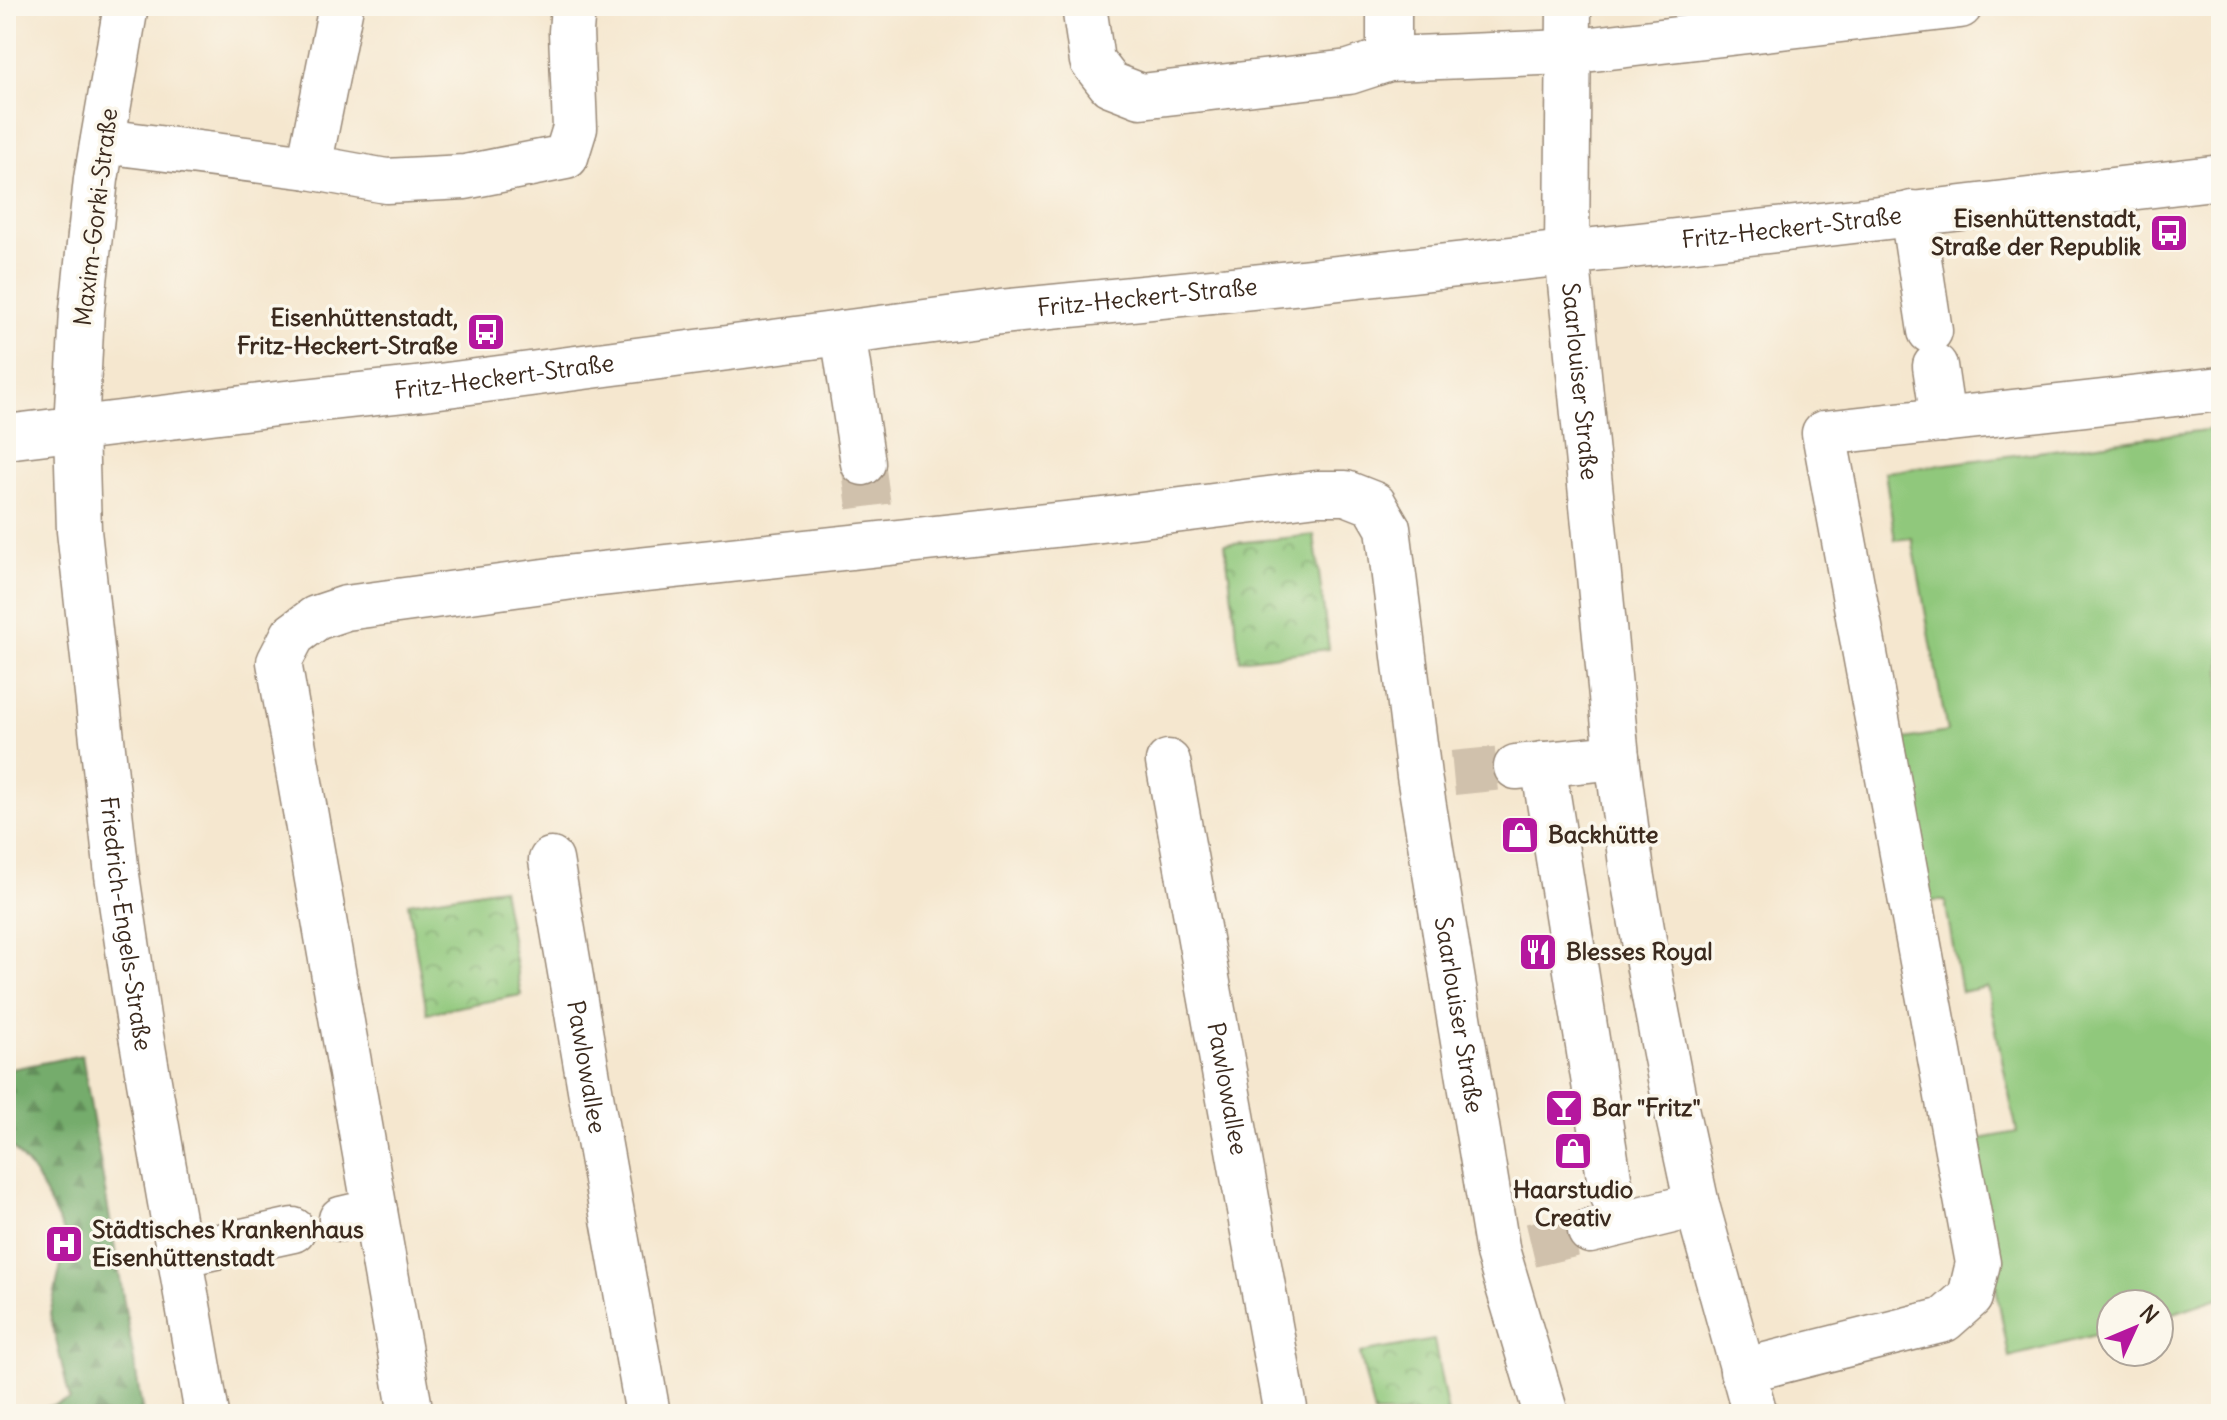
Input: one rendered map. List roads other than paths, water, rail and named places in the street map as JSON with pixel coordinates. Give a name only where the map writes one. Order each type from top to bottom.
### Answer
[{"type":"street","name":"Maxim-Gorki-Straße","points":[[76,429],[82,310],[96,179],[126,6]]},
{"type":"street","points":[[309,167],[341,6]]},
{"type":"street","points":[[103,141],[309,167],[386,181],[465,177],[566,157],[575,128],[571,32],[573,6]]},
{"type":"street","points":[[1084,6],[1092,61],[1110,84],[1141,96],[1349,72],[1389,59],[1567,52],[1754,17],[1960,6]]},
{"type":"street","points":[[1389,6],[1389,59]]},
{"type":"street","name":"Saarlouiser Straße","points":[[1569,6],[1567,253],[1617,757],[1632,872],[1697,1205],[1755,1414]]},
{"type":"street","name":"Fritz-Heckert-Straße","points":[[6,437],[424,388],[1001,312],[1567,253],[2221,177]]},
{"type":"street","points":[[1912,213],[1943,420]]},
{"type":"street","points":[[843,333],[863,463]]},
{"type":"street","points":[[1742,1371],[1944,1320],[1970,1297],[1978,1263],[1824,433],[2221,389]]},
{"type":"street","name":"Friedrich-Engels-Straße","points":[[76,429],[79,531],[117,875],[139,1024],[207,1414]]},
{"type":"street","name":"Saarlouiser Straße","points":[[411,1414],[358,1215],[279,662],[293,635],[316,618],[346,608],[873,536],[1102,520],[1317,493],[1346,493],[1374,504],[1388,528],[1436,774],[1514,1249],[1546,1414]]},
{"type":"street","points":[[1617,757],[1529,766],[1601,1214],[1697,1205]]},
{"type":"street","name":"Pawlowallee","points":[[1168,762],[1286,1414]]},
{"type":"street","name":"Pawlowallee","points":[[551,860],[648,1414]]},
{"type":"street","points":[[179,1255],[293,1230]]},
{"type":"tunnel","points":[[863,463],[872,528]]},
{"type":"tunnel","points":[[1453,773],[1514,767]]},
{"type":"tunnel","points":[[1531,1245],[1590,1231]]},
{"type":"place","name":"Eisenhüttenstadt, Straße der Republik","points":[[2169,233]]},
{"type":"place","name":"Eisenhüttenstadt, Fritz-Heckert-Straße","points":[[486,332]]},
{"type":"place","name":"Backhütte","points":[[1520,835]]},
{"type":"place","name":"Blesses Royal","points":[[1538,952]]},
{"type":"place","name":"Bar \"Fritz\"","points":[[1564,1108]]},
{"type":"place","name":"Haarstudio Creativ","points":[[1573,1151]]},
{"type":"place","name":"Städtisches Krankenhaus Eisenhüttenstadt","points":[[64,1244]]}]
